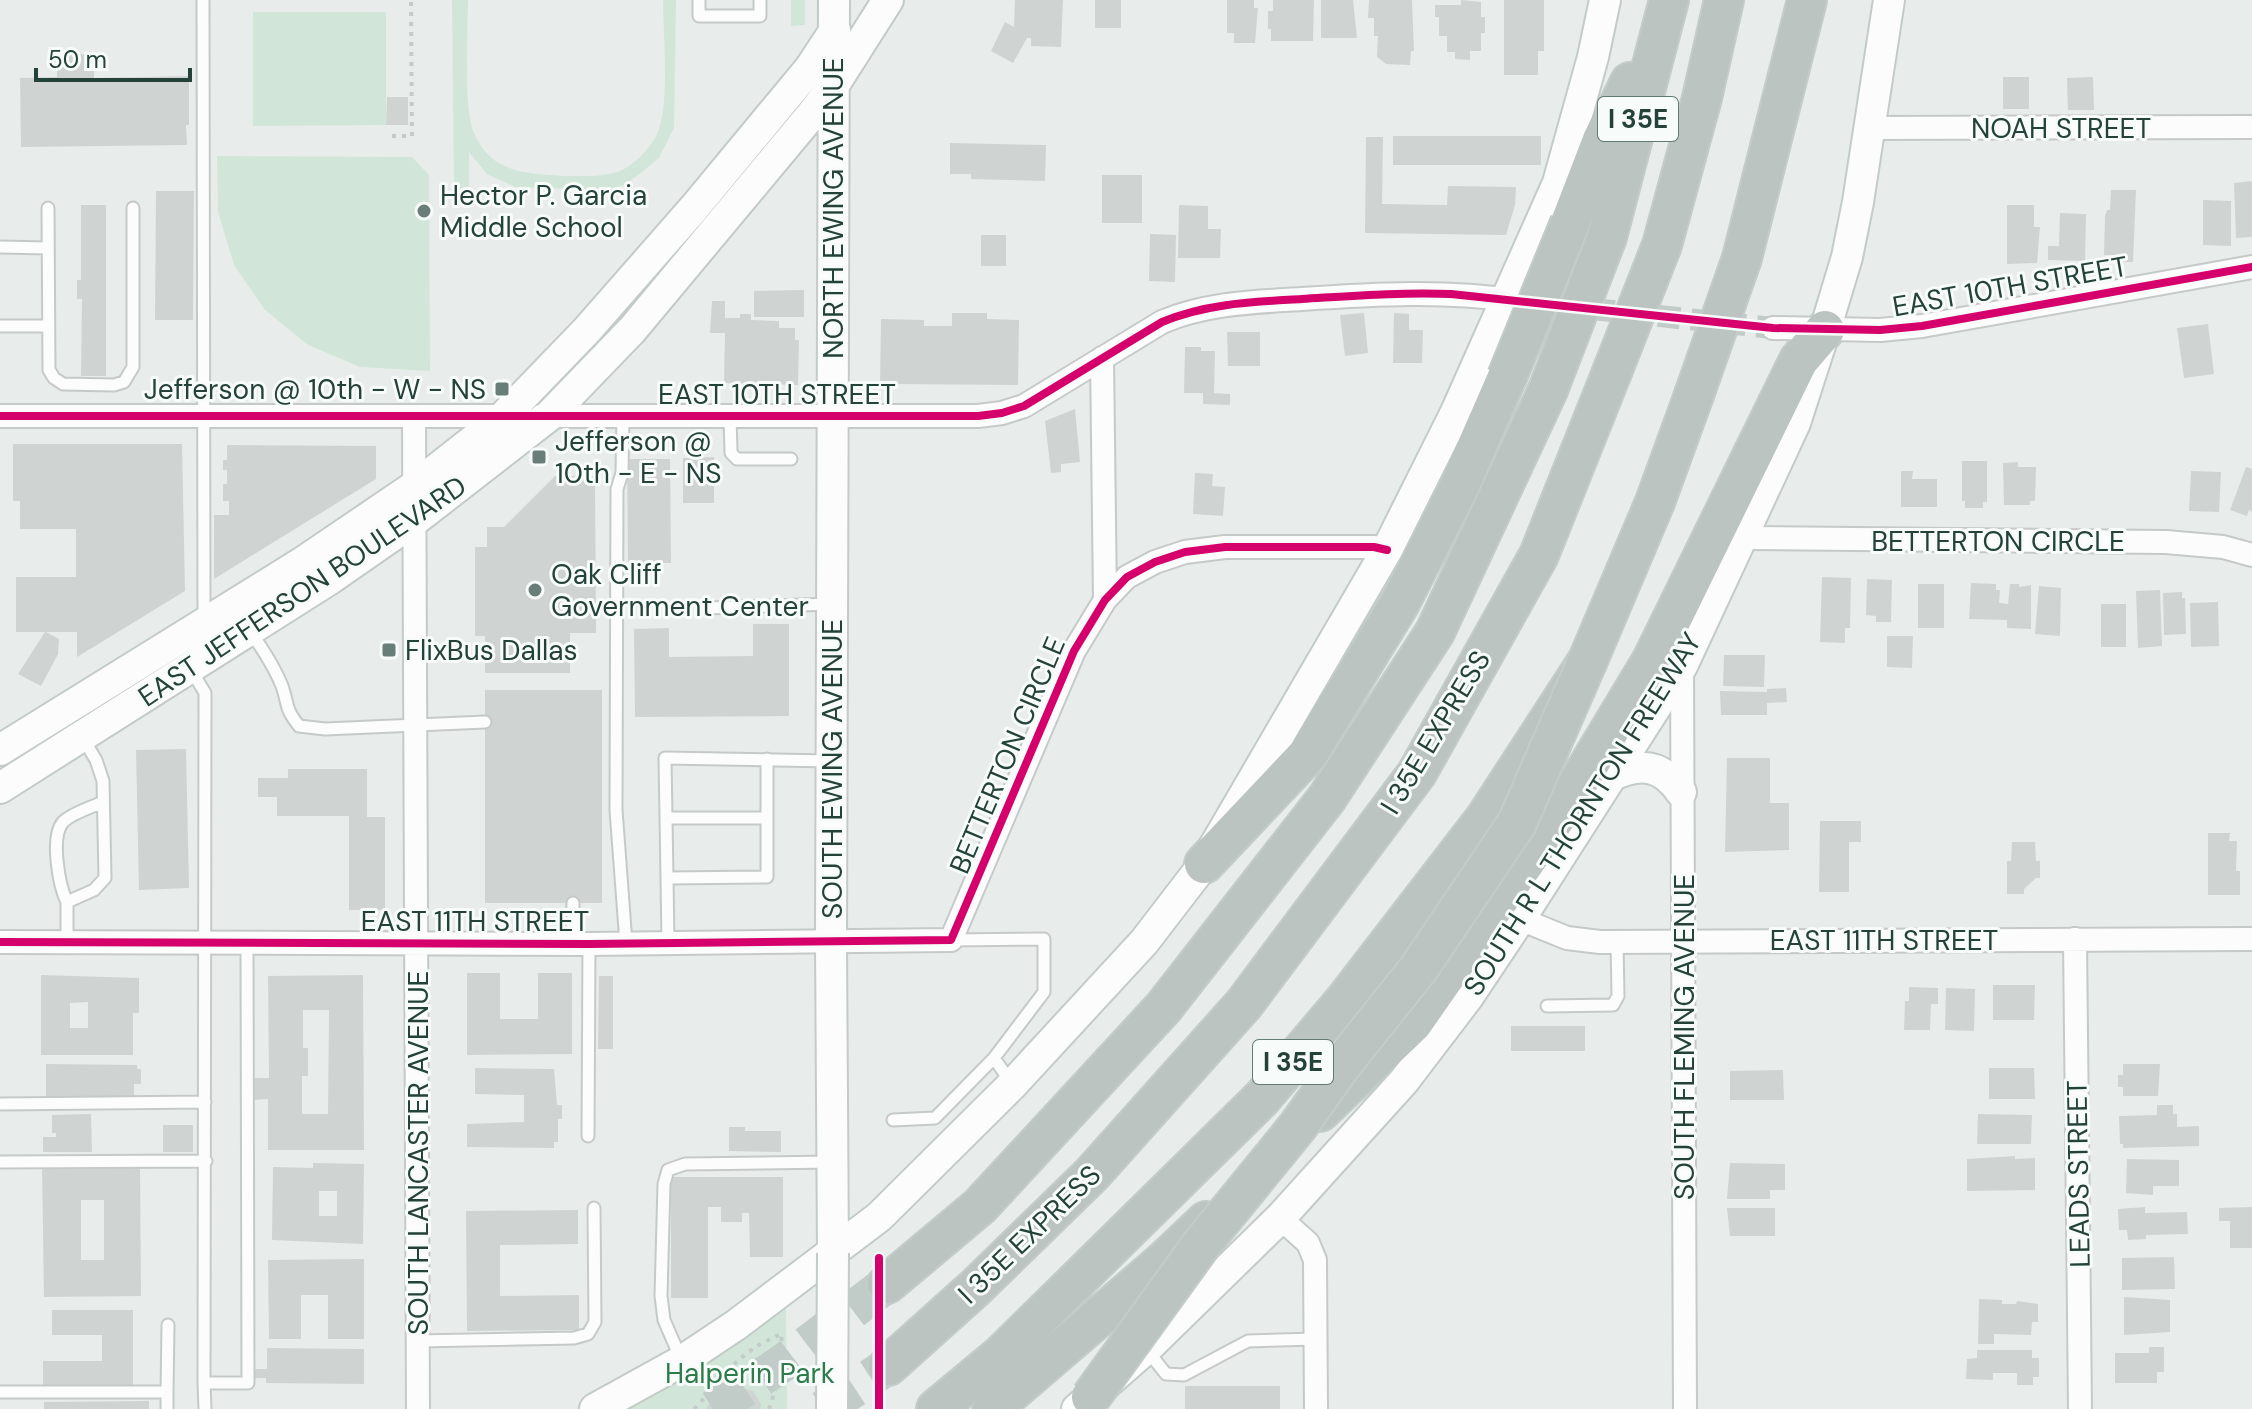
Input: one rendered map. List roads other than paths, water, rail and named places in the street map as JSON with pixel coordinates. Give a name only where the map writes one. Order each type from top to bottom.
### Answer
[{"type":"highway","points":[[1204,864],[1308,754],[1400,603],[1459,487],[1507,377],[1602,140],[1669,0]]},
{"type":"highway","name":"I 35E","points":[[887,1284],[980,1206],[1164,1007],[1327,798],[1435,632],[1548,390],[1607,237],[1669,0]]},
{"type":"highway","name":"I 35E EXPRESS","points":[[888,1366],[976,1287],[1092,1174],[1234,1015],[1417,773],[1539,555],[1612,372],[1662,245],[1702,98],[1724,0]]},
{"type":"highway","name":"I 35E","points":[[936,1409],[1001,1355],[1262,1098],[1345,1000],[1486,817],[1588,660],[1655,502],[1742,258],[1807,0]]},
{"type":"highway","points":[[992,1409],[1165,1260],[1413,1023],[1563,808],[1652,660],[1799,360],[1825,330]]},
{"type":"highway","points":[[1088,1405],[1201,1245],[1298,1126],[1340,1067],[1419,968],[1517,823],[1588,660]]},
{"type":"main road","name":"NORTH EWING AVENUE","points":[[832,417],[834,0]]},
{"type":"main road","name":"EAST JEFFERSON BOULEVARD","points":[[0,750],[303,562],[415,486],[504,416],[587,330],[694,208],[810,68],[854,0]]},
{"type":"main road","name":"EAST JEFFERSON BOULEVARD","points":[[0,788],[249,631],[415,520],[549,416],[632,330],[719,227],[834,85],[888,0]]},
{"type":"main road","points":[[604,1407],[682,1361],[879,1217],[1012,1085],[1144,942],[1204,864],[1387,550],[1516,301],[1558,183],[1593,57],[1605,0]]},
{"type":"main road","name":"SOUTH R L THORNTON FREEWAY","points":[[1088,1405],[1280,1218],[1404,1081],[1468,997],[1682,666],[1795,423],[1825,330],[1847,257],[1889,0]]},
{"type":"main road","points":[[694,208],[719,227]]},
{"type":"main road","name":"SOUTH EWING AVENUE","points":[[832,417],[832,1409]]},
{"type":"main road","points":[[1611,776],[1628,768],[1652,769],[1673,780],[1681,792]]},
{"type":"street","name":"NOAH STREET","points":[[1870,128],[2252,127]]},
{"type":"street","name":"EAST 10TH STREET","points":[[1773,328],[1880,330],[1922,326],[2252,267]]},
{"type":"street","name":"EAST 10TH STREET","points":[[0,416],[978,416],[1024,406],[1162,322],[1185,312],[1222,305],[1402,292],[1516,301]]},
{"type":"street","points":[[1102,358],[1105,600]]},
{"type":"street","name":"SOUTH LANCASTER AVENUE","points":[[414,417],[418,1409]]},
{"type":"street","name":"BETTERTON CIRCLE","points":[[1743,538],[2166,542],[2223,547],[2252,555]]},
{"type":"street","name":"BETTERTON CIRCLE","points":[[951,940],[1074,651],[1105,600],[1127,577],[1155,562],[1185,552],[1225,547],[1374,547],[1387,550]]},
{"type":"street","name":"SOUTH FLEMING AVENUE","points":[[1682,666],[1685,1409]]},
{"type":"street","name":"EAST 11TH STREET","points":[[1520,919],[1567,938],[1617,942],[2252,939]]},
{"type":"street","name":"LEADS STREET","points":[[2075,939],[2080,1409]]},
{"type":"street","name":"EAST 11TH STREET","points":[[0,942],[668,943],[951,940]]},
{"type":"street","points":[[1280,1218],[1308,1243],[1315,1260],[1316,1409]]},
{"type":"lane","points":[[203,0],[204,622]]},
{"type":"lane","points":[[699,0],[699,16],[760,16],[760,0]]},
{"type":"lane","points":[[48,208],[49,370],[63,384],[114,385],[124,382],[133,367],[133,208]]},
{"type":"lane","points":[[0,247],[48,248]]},
{"type":"lane","points":[[0,326],[48,326]]},
{"type":"lane","points":[[623,416],[622,473],[617,489],[616,810],[626,943]]},
{"type":"lane","points":[[730,416],[731,453],[737,459],[791,459]]},
{"type":"lane","points":[[705,608],[832,604]]},
{"type":"lane","points":[[249,631],[268,657],[282,688],[286,709],[299,726],[325,729],[485,722]]},
{"type":"lane","points":[[190,668],[205,693],[205,1409]]},
{"type":"lane","points":[[67,902],[94,890],[105,878],[103,781],[96,760],[82,737]]},
{"type":"lane","points":[[668,943],[665,758],[832,761]]},
{"type":"lane","points":[[667,878],[767,877],[767,759]]},
{"type":"lane","points":[[67,942],[67,902],[59,887],[57,832],[65,820],[103,802]]},
{"type":"lane","points":[[666,818],[767,818]]},
{"type":"lane","points":[[573,903],[581,943],[588,1136]]},
{"type":"lane","points":[[893,1120],[935,1118],[994,1058],[1044,992],[1044,939],[951,940]]},
{"type":"lane","points":[[1547,1006],[1613,1005],[1618,996],[1617,942]]},
{"type":"lane","points":[[204,1383],[248,1383],[247,943]]},
{"type":"lane","points":[[994,1058],[1012,1085]]},
{"type":"lane","points":[[0,1104],[205,1102]]},
{"type":"lane","points":[[0,1162],[206,1161]]},
{"type":"lane","points":[[682,1361],[664,1320],[661,1296],[664,1184],[668,1170],[685,1164],[833,1162]]},
{"type":"lane","points":[[417,1341],[574,1338],[588,1334],[595,1322],[594,1208]]},
{"type":"lane","points":[[167,1409],[168,1325]]},
{"type":"lane","points":[[1146,1349],[1166,1374],[1184,1375],[1248,1341],[1316,1339]]},
{"type":"lane","points":[[0,1392],[167,1392]]},
{"type":"tunnel","points":[[1527,302],[1773,328]]},
{"type":"tunnel","points":[[713,1409],[783,1363],[887,1284]]},
{"type":"tunnel","points":[[823,1409],[888,1366]]},
{"type":"place","name":"Hector P. Garcia Middle School","points":[[424,211]]},
{"type":"place","name":"Jefferson @ 10th - W - NS","points":[[502,389]]},
{"type":"place","name":"Jefferson @ 10th - E - NS","points":[[539,457]]},
{"type":"place","name":"Oak Cliff Government Center","points":[[535,590]]},
{"type":"place","name":"FlixBus Dallas","points":[[389,650]]},
{"type":"park label","name":"Halperin Park","points":[[750,1373]]}]
